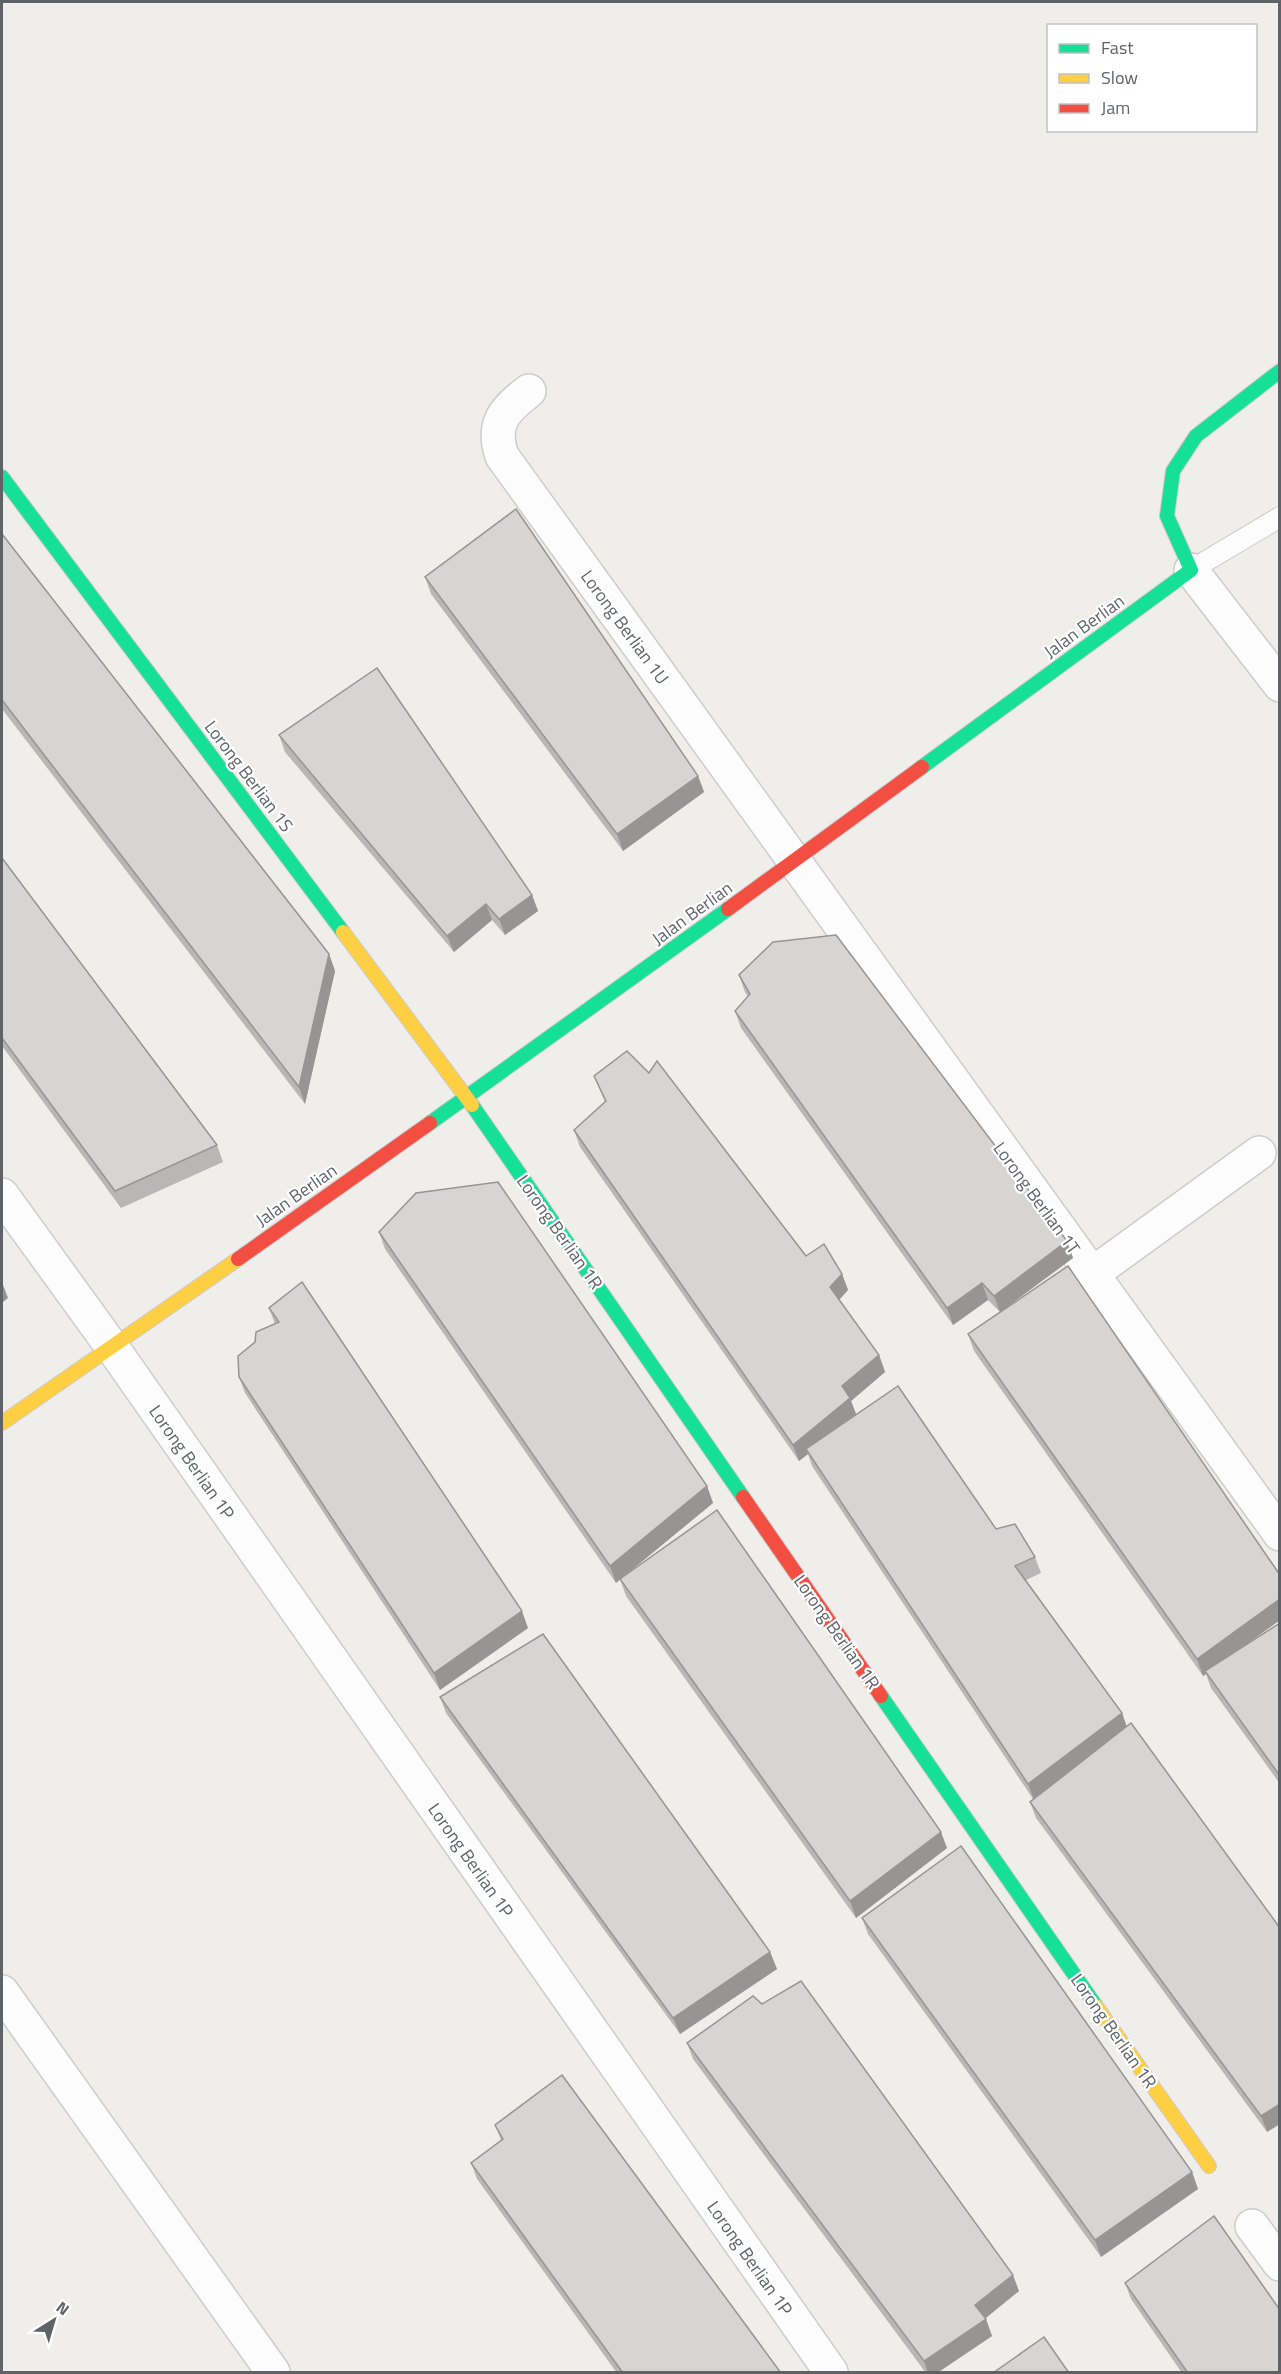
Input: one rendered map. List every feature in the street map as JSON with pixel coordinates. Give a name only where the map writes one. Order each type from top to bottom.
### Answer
[{"type":"street","points":[[1280,371],[1196,436],[1173,471],[1167,516],[1191,570],[1280,685]]},
{"type":"street","name":"Lorong Berlian 1U","points":[[529,391],[503,414],[498,432],[498,444],[502,456],[795,862]]},
{"type":"street","name":"Lorong Berlian 1S","points":[[2,477],[467,1097]]},
{"type":"street","name":"Jalan Berlian","points":[[2,1423],[467,1097],[795,862],[1191,570]]},
{"type":"street","name":"Lorong Berlian 1T","points":[[795,862],[1280,1534]]},
{"type":"street","name":"Lorong Berlian 1R","points":[[467,1097],[1042,1930],[1209,2166]]},
{"type":"street","points":[[1092,1274],[1259,1153]]},
{"type":"street","name":"Lorong Berlian 1P","points":[[2,1195],[831,2373]]},
{"type":"street","points":[[2,1992],[273,2373]]},
{"type":"street","points":[[1252,2226],[1280,2264]]},
{"type":"lane","points":[[1191,570],[1280,517]]},
{"type":"building","points":[[516,509],[698,776],[617,834],[425,577]]},
{"type":"building","points":[[2,534],[329,954],[299,1087],[2,700]]},
{"type":"building","points":[[377,668],[532,895],[499,919],[486,904],[447,936],[279,735]]},
{"type":"building","points":[[2,858],[217,1145],[115,1191],[2,1038]]},
{"type":"building","points":[[836,935],[1067,1241],[994,1296],[982,1283],[947,1308],[735,1011],[750,994],[739,975],[773,942]]},
{"type":"building","points":[[627,1051],[649,1073],[657,1061],[806,1256],[824,1244],[842,1274],[830,1287],[879,1355],[842,1386],[850,1398],[793,1445],[574,1130],[606,1101],[594,1076]]},
{"type":"building","points":[[498,1182],[707,1486],[610,1566],[379,1232],[416,1193]]},
{"type":"building","points":[[1068,1266],[1280,1575],[1280,1599],[1197,1659],[968,1334]]},
{"type":"building","points":[[302,1282],[522,1611],[434,1673],[239,1377],[238,1356],[255,1342],[256,1332],[279,1322],[269,1308]]},
{"type":"building","points":[[898,1386],[996,1529],[1015,1524],[1035,1557],[1015,1566],[1122,1713],[1028,1784],[806,1449]]},
{"type":"building","points":[[717,1510],[941,1832],[850,1901],[620,1579]]},
{"type":"building","points":[[1280,1623],[1280,1776],[1205,1671]]},
{"type":"building","points":[[543,1634],[770,1952],[673,2018],[440,1697]]},
{"type":"building","points":[[1131,1723],[1280,1928],[1280,2104],[1261,2116],[1030,1802]]},
{"type":"building","points":[[961,1846],[1192,2172],[1095,2240],[862,1918]]},
{"type":"building","points":[[801,1981],[1013,2275],[975,2305],[986,2319],[924,2361],[687,2043],[753,1996],[762,2004]]},
{"type":"building","points":[[562,2075],[781,2373],[623,2373],[471,2163],[503,2139],[495,2125]]},
{"type":"building","points":[[1214,2216],[1280,2310],[1280,2373],[1188,2373],[1125,2283]]},
{"type":"building","points":[[1044,2337],[1069,2373],[993,2373]]},
{"type":"traffic: fast","points":[[922,767],[1191,570],[1167,516],[1173,471],[1196,436],[1280,371]]},
{"type":"traffic: fast","points":[[2,477],[343,932]]},
{"type":"traffic: fast","points":[[430,1123],[728,909]]},
{"type":"traffic: fast","points":[[472,1105],[743,1497]]},
{"type":"traffic: fast","points":[[881,1696],[1096,2006]]},
{"type":"traffic: slow","points":[[343,932],[472,1105]]},
{"type":"traffic: slow","points":[[2,1423],[238,1259]]},
{"type":"traffic: slow","points":[[1096,2006],[1209,2166]]},
{"type":"traffic: jam","points":[[728,909],[922,767]]},
{"type":"traffic: jam","points":[[238,1259],[430,1123]]},
{"type":"traffic: jam","points":[[743,1497],[881,1696]]}]
